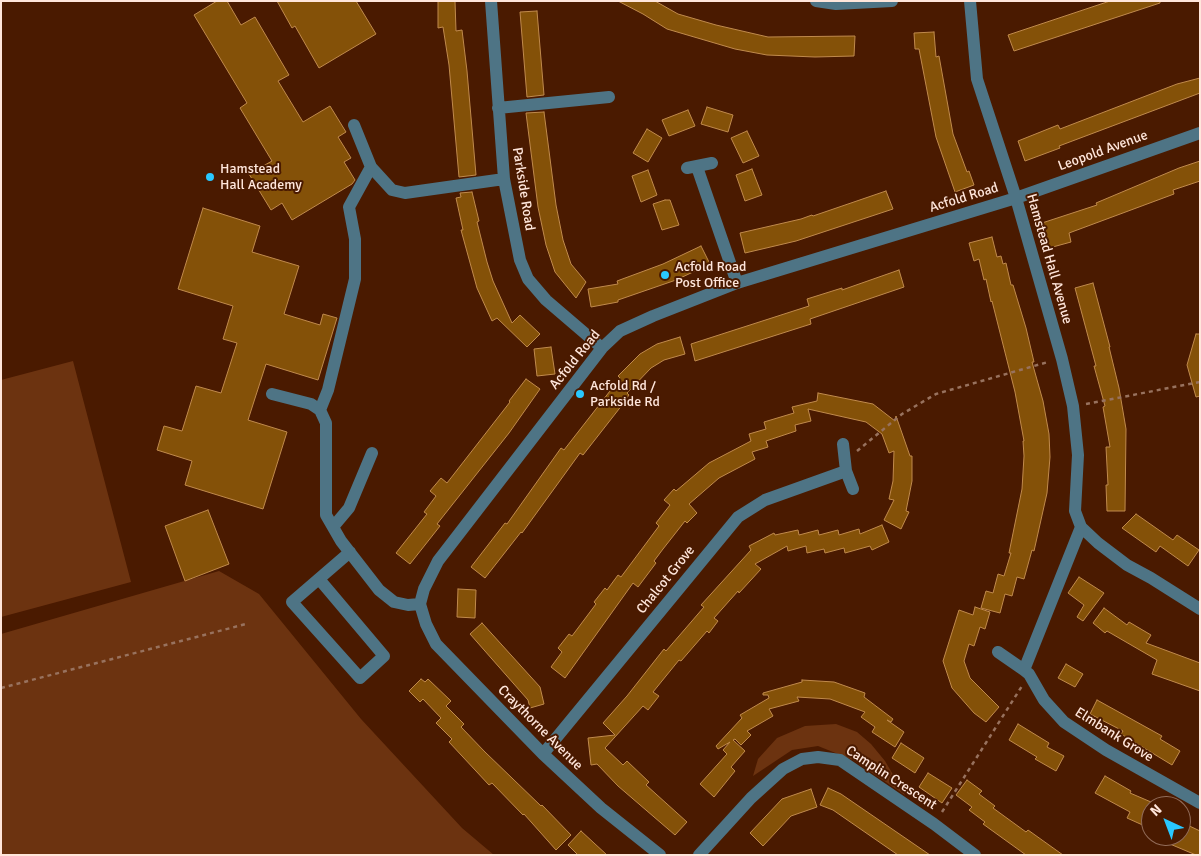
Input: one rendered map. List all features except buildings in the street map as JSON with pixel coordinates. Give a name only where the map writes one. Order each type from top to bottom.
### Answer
[{"type":"street","name":"Parkside Road","points":[[491,1],[504,179],[520,260],[528,279],[546,300],[602,348]]},
{"type":"street","points":[[816,1],[836,4],[892,1]]},
{"type":"street","name":"Hamstead Hall Avenue","points":[[970,1],[977,79],[1016,198],[1074,406],[1078,455],[1075,511],[1081,527]]},
{"type":"street","points":[[498,108],[608,97]]},
{"type":"street","points":[[354,125],[371,167],[392,190],[405,193],[504,179]]},
{"type":"street","name":"Leopold Avenue","points":[[1016,198],[1200,133]]},
{"type":"street","points":[[712,163],[692,168],[737,284]]},
{"type":"street","points":[[320,410],[328,390],[355,279],[355,239],[349,207],[371,167]]},
{"type":"street","name":"Acfold Road","points":[[420,604],[424,589],[438,561],[602,348],[620,331],[653,316],[737,284],[1016,198]]},
{"type":"street","points":[[272,394],[311,404],[320,410],[326,423],[326,515],[350,552],[380,590],[394,602],[408,605],[420,604]]},
{"type":"street","points":[[843,444],[845,467],[853,489]]},
{"type":"street","points":[[333,527],[349,508],[372,452]]},
{"type":"street","name":"Chalcot Grove","points":[[543,754],[738,517],[765,500],[845,467]]},
{"type":"street","points":[[1026,672],[1081,527],[1098,543],[1127,565],[1200,609]]},
{"type":"street","points":[[318,579],[384,656],[360,678],[292,602],[318,579],[350,552]]},
{"type":"street","name":"Craythorne Avenue","points":[[420,604],[426,624],[436,644],[543,754],[601,808],[660,855]]},
{"type":"street","name":"Elmbank Grove","points":[[998,652],[1026,672],[1044,700],[1064,722],[1106,750],[1200,803]]},
{"type":"street","name":"Camplin Crescent","points":[[699,855],[751,798],[783,769],[802,760],[818,757],[840,760],[976,855]]},
{"type":"path","points":[[845,467],[902,414],[936,394],[1062,359]]},
{"type":"path","points":[[1074,406],[1200,382]]},
{"type":"path","points":[[1,688],[246,624]]},
{"type":"path","points":[[934,824],[1026,672]]},
{"type":"shaded area","points":[[73,361],[131,582],[1,617],[1,380]]},
{"type":"shaded area","points":[[219,571],[259,594],[361,719],[462,828],[494,855],[1,855],[1,634]]},
{"type":"shaded area","points":[[836,724],[857,732],[871,744],[885,761],[905,795],[853,760],[818,746],[792,750],[753,776],[758,759],[777,738],[805,726]]},
{"type":"place","name":"Hamstead Hall Academy","points":[[210,177]]},
{"type":"place","name":"Acfold Road Post Office","points":[[665,275]]},
{"type":"place","name":"Acfold Rd / Parkside Rd","points":[[580,394]]}]
